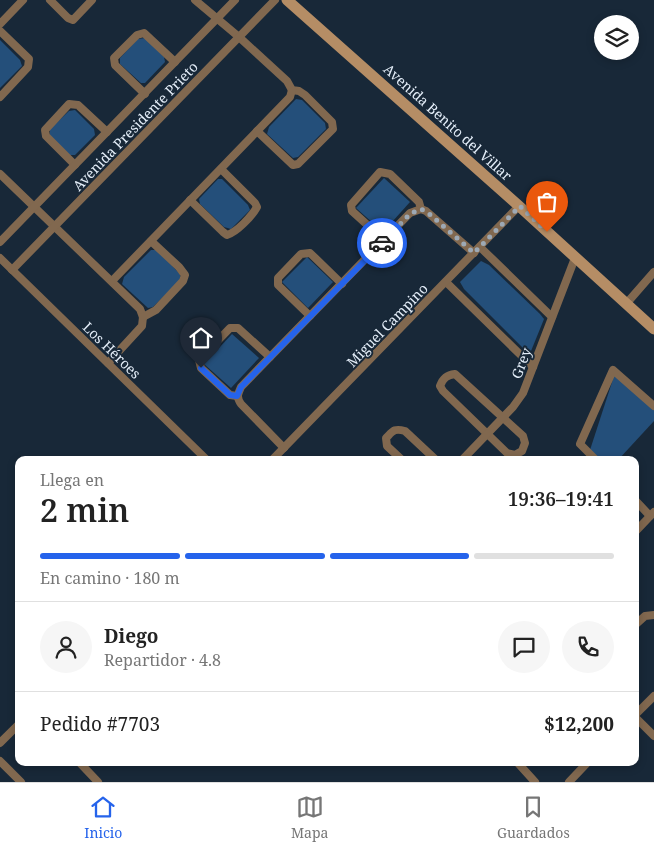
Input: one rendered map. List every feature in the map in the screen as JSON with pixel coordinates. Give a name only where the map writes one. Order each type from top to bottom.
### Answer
[{"type":"street","points":[[0,24],[23,0]]},
{"type":"street","points":[[50,0],[68,18],[73,20],[92,0]]},
{"type":"street","points":[[112,281],[290,96],[292,90],[287,81],[240,37],[195,0]]},
{"type":"street","name":"Avenida Presidente Prieto","points":[[0,242],[235,0]]},
{"type":"street","name":"Avenida Presidente Prieto","points":[[12,270],[275,0]]},
{"type":"street","name":"Avenida Benito del Villar","points":[[287,0],[520,206],[654,329]]},
{"type":"street","points":[[0,31],[29,59],[28,67],[0,97]]},
{"type":"street","points":[[145,94],[115,65],[114,58],[137,35],[144,33],[175,62]]},
{"type":"street","points":[[257,131],[292,165],[298,164],[333,129],[332,122],[305,95],[299,91],[292,90]]},
{"type":"street","points":[[75,166],[46,136],[45,130],[69,104],[78,105],[107,132]]},
{"type":"street","points":[[190,200],[227,235],[233,233],[254,212],[257,207],[255,203],[220,169]]},
{"type":"street","points":[[384,240],[352,210],[351,205],[380,172],[390,174],[419,202],[420,209]]},
{"type":"street","points":[[0,174],[140,309],[143,317],[142,326],[108,363]]},
{"type":"street","name":"Miguel Campino","points":[[276,456],[520,206]]},
{"type":"street","points":[[284,448],[240,404],[237,396],[241,387],[410,214],[420,209],[426,211],[477,250],[552,317]]},
{"type":"street","points":[[143,317],[156,310],[183,281],[185,275],[152,241]]},
{"type":"street","points":[[310,316],[278,285],[278,278],[301,254],[310,253],[342,284]]},
{"type":"street","name":"Los Héroes","points":[[0,258],[202,456]]},
{"type":"street","name":"Grey","points":[[466,456],[513,407],[523,393],[575,258]]},
{"type":"street","points":[[626,304],[654,272]]},
{"type":"street","points":[[446,282],[533,367]]},
{"type":"street","points":[[237,396],[230,395],[201,368],[199,360],[230,328],[238,328],[270,357]]},
{"type":"street","points":[[592,456],[580,444],[613,370],[654,406]]},
{"type":"street","points":[[455,374],[503,417],[523,436],[525,443],[522,451],[515,455],[507,453],[443,392],[440,386],[442,380],[448,375],[455,374]]},
{"type":"street","points":[[398,456],[387,446],[386,438],[393,430],[398,429],[405,431],[432,456]]},
{"type":"street","points":[[639,503],[652,514],[639,528]]},
{"type":"street","points":[[639,621],[645,616],[653,615]]},
{"type":"street","points":[[639,712],[654,696]]},
{"type":"street","points":[[639,720],[654,736]]},
{"type":"street","points":[[0,743],[15,728]]},
{"type":"street","points":[[0,761],[21,782]]},
{"type":"street","points":[[83,766],[98,782]]},
{"type":"street","points":[[521,766],[535,782]]},
{"type":"street","points":[[569,782],[584,766]]},
{"type":"shaded area","points":[[145,38],[164,57],[165,62],[145,83],[141,83],[120,64],[120,58],[138,39]]},
{"type":"shaded area","points":[[0,40],[20,60],[22,66],[0,88]]},
{"type":"shaded area","points":[[296,99],[302,100],[325,123],[326,129],[298,157],[293,158],[267,134],[269,127]]},
{"type":"shaded area","points":[[75,110],[94,129],[95,135],[75,155],[70,155],[50,136],[50,129],[69,111]]},
{"type":"shaded area","points":[[384,178],[410,202],[383,232],[356,208]]},
{"type":"shaded area","points":[[218,179],[222,179],[248,205],[250,210],[231,229],[224,227],[200,204],[199,199]]},
{"type":"shaded area","points":[[151,250],[157,250],[180,274],[181,279],[153,307],[148,308],[122,284],[124,277]]},
{"type":"shaded area","points":[[307,257],[333,282],[308,308],[282,282]]},
{"type":"shaded area","points":[[481,261],[489,265],[544,319],[531,351],[526,351],[464,289],[460,282]]},
{"type":"shaded area","points":[[232,334],[259,358],[231,388],[204,364]]},
{"type":"shaded area","points":[[615,373],[654,409],[654,421],[622,456],[597,456],[590,450]]},
{"type":"way so far","points":[[382,243],[410,214],[420,209],[426,211],[474,253],[520,206],[547,232]]},
{"type":"route","points":[[201,368],[230,395],[237,396],[241,387],[382,243]]}]
